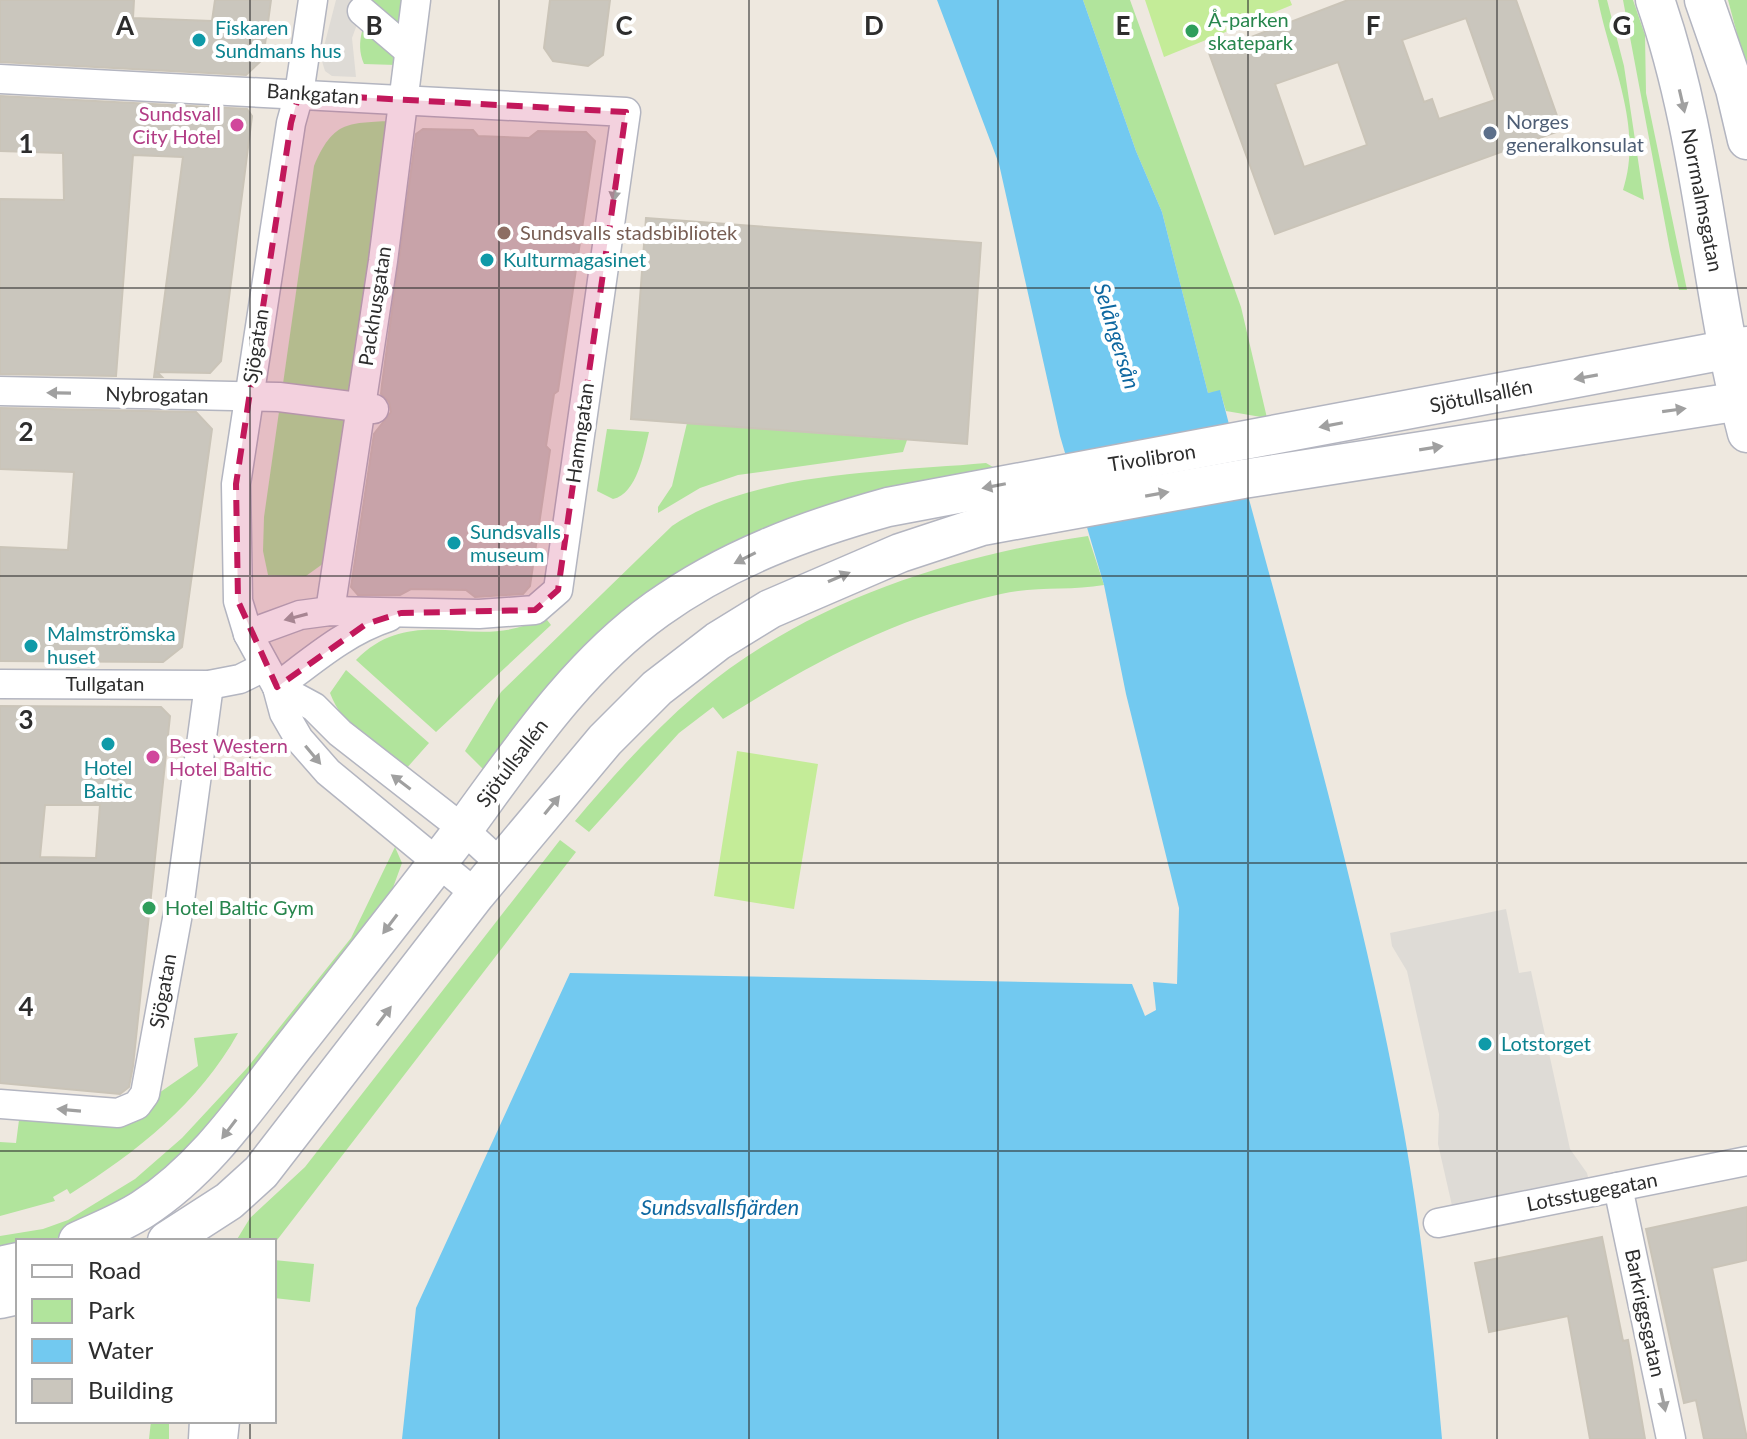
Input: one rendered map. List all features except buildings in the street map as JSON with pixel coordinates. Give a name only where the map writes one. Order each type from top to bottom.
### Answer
[{"type":"main road","name":"Norrmalmsgatan","points":[[1655,0],[1738,348],[1744,411]]},
{"type":"main road","points":[[1704,0],[1735,89],[1747,140]]},
{"type":"main road","name":"Sjötullsallén","points":[[1239,461],[1738,348]]},
{"type":"main road","name":"Sjötullsallén","points":[[1239,461],[1744,411]]},
{"type":"main road","name":"Tivolibron","points":[[1075,489],[1239,461]]},
{"type":"main road","name":"Sjötullsallén","points":[[171,1225],[197,1166],[463,829],[514,758],[601,658],[655,610],[706,577],[815,527],[888,507],[1075,489]]},
{"type":"main road","name":"Sjötullsallén","points":[[90,1239],[171,1225],[229,1201],[270,1162],[500,863],[605,740],[657,688],[718,641],[783,603],[900,553],[982,526],[1075,489]]},
{"type":"street","name":"Sjögatan","points":[[313,0],[299,94],[291,123],[236,484],[238,601],[248,634],[299,739],[328,772],[476,894]]},
{"type":"street","name":"Packhusgatan","points":[[330,611],[367,408],[416,0]]},
{"type":"street","points":[[362,11],[409,51]]},
{"type":"street","name":"Bankgatan","points":[[0,79],[626,112]]},
{"type":"street","name":"Hamngatan","points":[[248,634],[300,615],[330,611],[479,614],[535,610],[558,590],[626,112]]},
{"type":"street","name":"Nybrogatan","points":[[0,391],[279,397],[367,408]]},
{"type":"street","name":"Hamngatan","points":[[209,685],[270,677],[366,624],[401,613]]},
{"type":"street","points":[[270,677],[314,707],[357,747],[463,829],[500,863]]},
{"type":"street","name":"Tullgatan","points":[[0,684],[209,685]]},
{"type":"street","name":"Sjögatan","points":[[0,1104],[110,1113],[137,1105],[145,1094],[179,908],[209,685]]},
{"type":"street","name":"Lotsstugegatan","points":[[1438,1223],[1747,1161]]},
{"type":"street","name":"Barkriggsgatan","points":[[1618,1187],[1671,1439]]},
{"type":"highlighted area","points":[[299,94],[626,112],[558,590],[535,610],[401,613],[366,624],[277,687],[238,601],[236,484],[291,123]]},
{"type":"green space","points":[[371,0],[406,0],[396,65],[364,64],[360,48]]},
{"type":"green space","points":[[1083,0],[1130,0],[1241,307],[1267,418],[1226,411],[1220,391],[1208,393],[1162,212],[1136,151]]},
{"type":"green space","name":"Å-parken skatepark","points":[[1145,0],[1290,0],[1292,5],[1164,57]]},
{"type":"green space","points":[[1598,0],[1607,0],[1624,66],[1644,200],[1623,190],[1630,143],[1627,119]]},
{"type":"green space","points":[[1623,0],[1633,0],[1645,35],[1646,93],[1687,290],[1679,290],[1670,250]]},
{"type":"green space","points":[[1728,0],[1747,0],[1747,71]]},
{"type":"green space","points":[[390,121],[324,563],[306,576],[268,575],[263,551],[264,517],[314,166],[328,141],[343,128]]},
{"type":"green space","points":[[687,423],[907,440],[903,452],[738,475],[700,488],[658,513],[658,507],[672,486]]},
{"type":"green space","points":[[607,429],[649,432],[634,481],[621,496],[613,499],[597,491]]},
{"type":"green space","points":[[986,463],[1000,471],[786,523],[486,772],[465,751],[501,692],[672,526],[705,508],[781,484],[865,472]]},
{"type":"green space","points":[[1088,536],[1104,585],[1014,592],[962,604],[856,644],[790,678],[723,719],[713,707],[679,733],[589,832],[575,821],[633,755],[680,709],[739,662],[784,634],[832,609],[933,570],[985,556]]},
{"type":"green space","points":[[544,616],[551,625],[436,732],[356,660],[378,642],[401,633],[425,630],[496,631],[520,627]]},
{"type":"green space","points":[[346,670],[429,743],[405,770],[362,737],[336,706],[330,693]]},
{"type":"green space","points":[[737,751],[818,764],[794,909],[714,896]]},
{"type":"green space","points":[[560,840],[576,852],[276,1241],[237,1239],[250,1218],[305,1167]]},
{"type":"green space","points":[[395,847],[402,863],[391,893],[295,1030],[175,1161],[117,1206],[79,1229],[55,1239],[16,1239],[16,1252],[0,1256],[0,1236],[43,1229],[68,1220],[135,1179],[182,1138],[247,1068],[351,938]]},
{"type":"green space","points":[[238,1033],[205,1082],[185,1104],[119,1161],[70,1194],[67,1189],[53,1197],[55,1201],[0,1216],[0,1142],[16,1143],[19,1120],[114,1124],[198,1066],[194,1038]]},
{"type":"green space","points":[[276,1260],[314,1264],[310,1302],[276,1298]]},
{"type":"green space","points":[[151,1423],[169,1423],[169,1439],[149,1439]]},
{"type":"shaded area","points":[[336,0],[366,0],[352,38],[356,77],[332,76],[325,71],[321,58]]},
{"type":"shaded area","name":"Lotstorget","points":[[1506,909],[1519,973],[1531,971],[1570,1149],[1587,1173],[1590,1185],[1453,1210],[1438,1144],[1439,1114],[1407,971],[1392,946],[1390,933]]},
{"type":"water","name":"Sundsvallsfjärden","points":[[937,0],[1083,0],[1136,151],[1162,212],[1208,393],[1220,390],[1319,759],[1365,945],[1410,1170],[1442,1439],[402,1439],[416,1308],[570,973],[1132,984],[1145,1016],[1156,1010],[1153,982],[1177,984],[1179,908],[1126,694],[1104,585],[1060,436],[999,164]]},
{"type":"place","name":"Å-parken skatepark","points":[[1192,31]]},
{"type":"place","name":"Fiskaren Sundmans hus","points":[[199,40]]},
{"type":"place","name":"Sundsvall City Hotel","points":[[237,125]]},
{"type":"place","name":"Norges generalkonsulat","points":[[1490,133]]},
{"type":"place","name":"Sundsvalls stadsbibliotek","points":[[504,233]]},
{"type":"place","name":"Kulturmagasinet","points":[[487,260]]},
{"type":"place","name":"Sundsvalls museum","points":[[454,543]]},
{"type":"place","name":"Malmströmska huset","points":[[31,646]]},
{"type":"place","name":"Hotel Baltic","points":[[108,744]]},
{"type":"place","name":"Best Western Hotel Baltic","points":[[153,757]]},
{"type":"place","name":"Hotel Baltic Gym","points":[[149,908]]},
{"type":"place","name":"Lotstorget","points":[[1485,1044]]},
{"type":"water label","name":"Selångersån","points":[[1117,336]]}]
